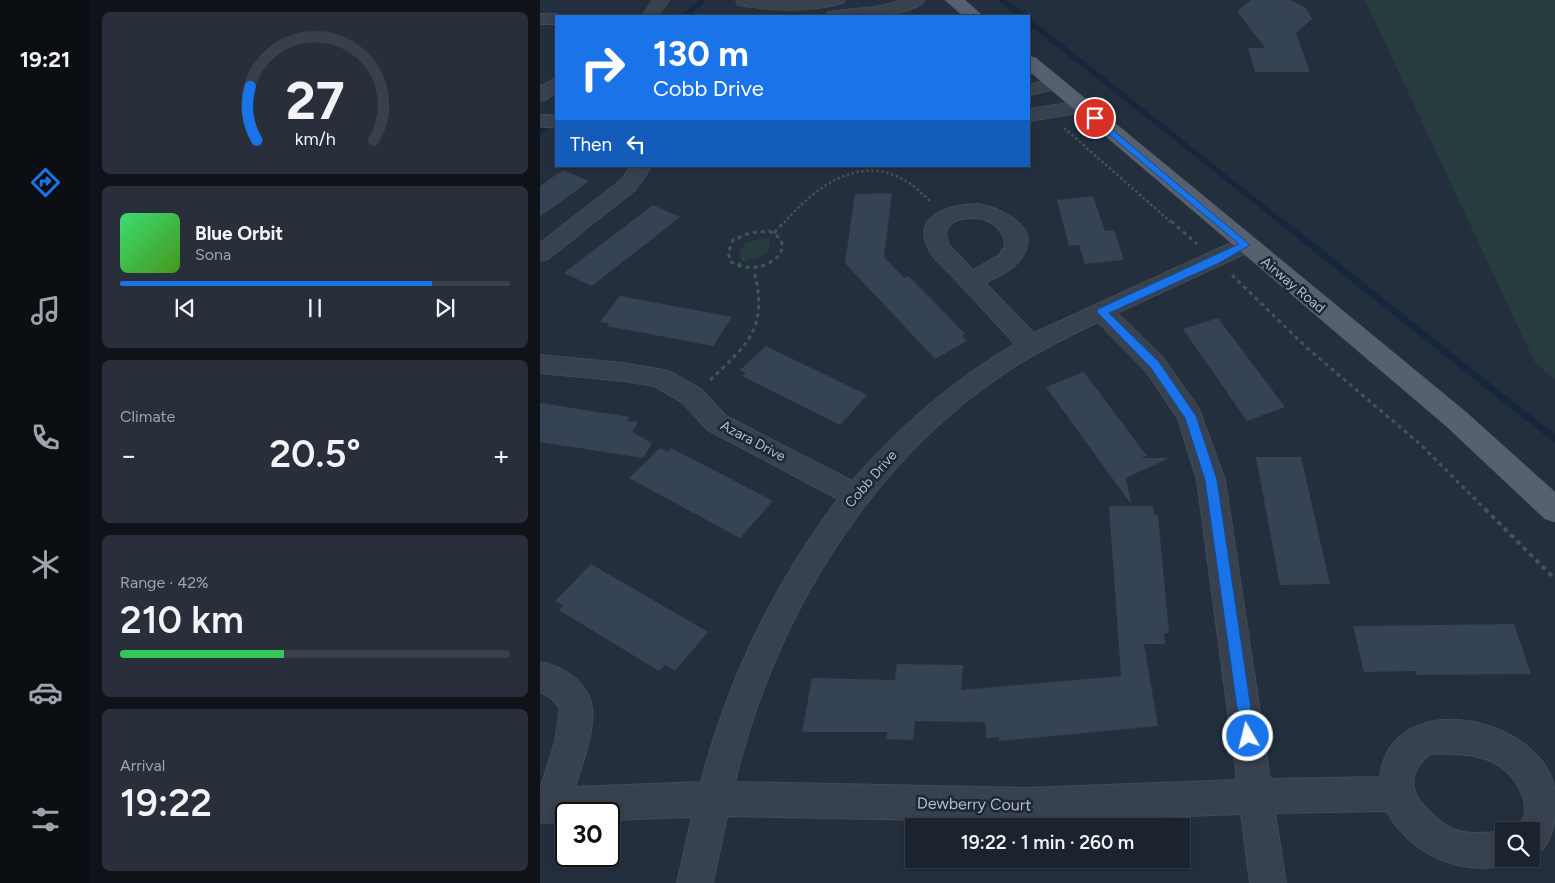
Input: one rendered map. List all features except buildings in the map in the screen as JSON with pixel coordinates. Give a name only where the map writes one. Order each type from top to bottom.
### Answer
[{"type":"main road","points":[[954,0],[969,15]]},
{"type":"main road","name":"Airway Road","points":[[1030,63],[1245,245],[1456,419],[1555,510]]},
{"type":"street","points":[[651,15],[661,0]]},
{"type":"street","points":[[740,4],[796,8],[815,6],[837,0]]},
{"type":"street","points":[[857,15],[893,8],[917,0]]},
{"type":"street","points":[[540,19],[555,19]]},
{"type":"street","points":[[1030,90],[1054,84]]},
{"type":"street","points":[[540,95],[555,85]]},
{"type":"street","points":[[1037,113],[1082,107]]},
{"type":"street","points":[[540,122],[555,121]]},
{"type":"street","points":[[540,254],[628,185],[641,167]]},
{"type":"street","points":[[971,281],[1007,259],[1015,250],[1017,240],[1013,231],[1006,224],[987,212],[959,212],[948,216],[939,222],[935,231],[936,241],[944,254],[1032,346]]},
{"type":"street","name":"Cobb Drive","points":[[695,883],[714,799],[744,697],[772,631],[815,553],[855,495],[882,464],[922,425],[962,392],[1004,362],[1032,346],[1102,312],[1245,245]]},
{"type":"street","points":[[1102,312],[1155,365],[1190,416],[1211,480],[1268,883]]},
{"type":"street","name":"Azara Drive","points":[[540,364],[623,372],[660,378],[692,396],[717,423],[855,495]]},
{"type":"street","name":"Dewberry Court","points":[[540,677],[544,677],[563,687],[576,707],[574,726],[546,806],[714,799],[1026,805],[1256,796],[1396,794]]},
{"type":"street","points":[[1495,851],[1450,847],[1427,835],[1408,815],[1396,794],[1394,776],[1400,762],[1411,747],[1426,738],[1450,736],[1479,739],[1500,746],[1520,761],[1533,779],[1542,800],[1540,823]]},
{"type":"path","points":[[1037,113],[1216,260],[1256,296],[1306,346],[1421,445],[1555,579]]},
{"type":"path","points":[[774,233],[806,199],[834,181],[856,171],[888,173],[902,178],[948,216]]},
{"type":"path","points":[[769,231],[774,233],[782,243],[782,250],[773,261],[754,270],[738,266],[733,264],[729,258],[728,252],[733,240],[750,233],[769,231]]},
{"type":"path","points":[[738,266],[744,259]]},
{"type":"path","points":[[692,396],[744,345],[755,330],[760,319],[760,306],[754,270]]},
{"type":"green space","points":[[1365,0],[1555,0],[1555,380],[1535,363]]},
{"type":"green space","points":[[763,238],[770,239],[768,253],[750,259],[739,258],[741,248],[746,243]]},
{"type":"waterway","points":[[686,15],[703,0]]},
{"type":"waterway","points":[[1002,0],[1022,15]]},
{"type":"waterway","points":[[1030,22],[1283,223]]},
{"type":"waterway","points":[[540,132],[555,120]]},
{"type":"waterway","points":[[1281,221],[1555,439]]},
{"type":"route","points":[[1095,118],[1245,245],[1102,312],[1155,365],[1190,416],[1211,480],[1248,736]]}]
